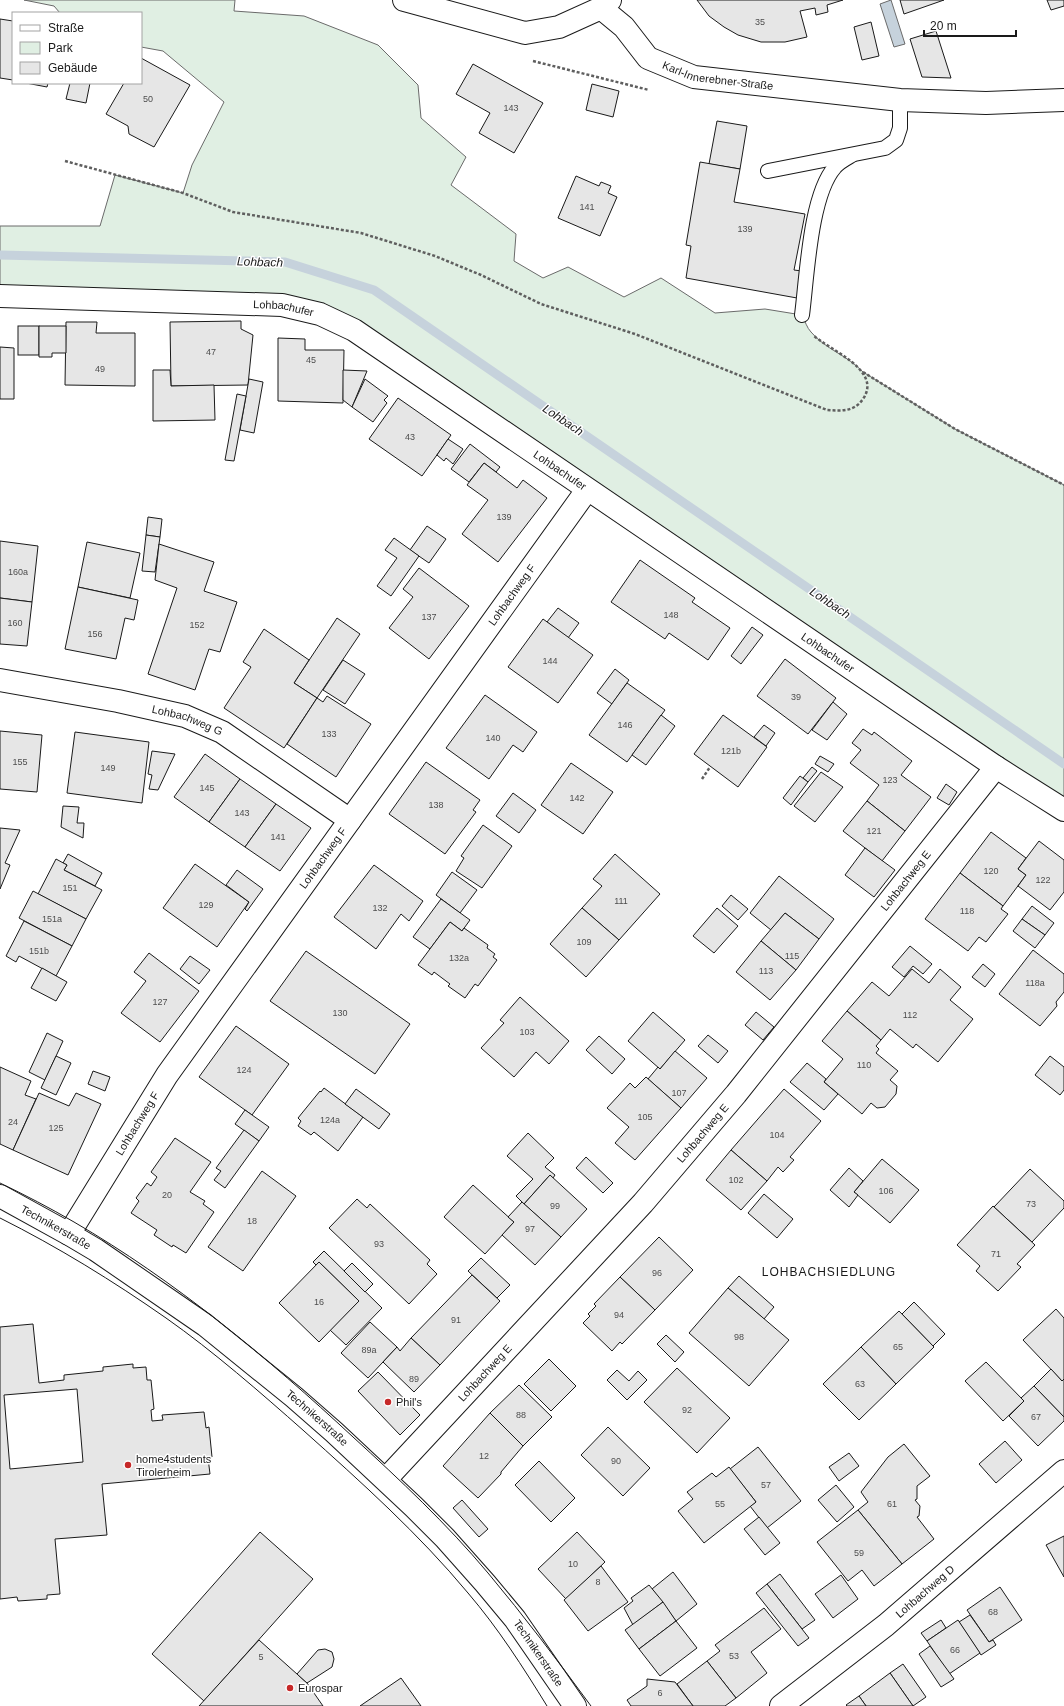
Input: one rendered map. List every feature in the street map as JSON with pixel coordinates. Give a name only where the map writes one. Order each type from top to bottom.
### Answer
[{"type":"street","name":"Karl-Innerebner-Straße","points":[[404,0],[525,33],[559,28],[605,4],[648,58],[694,77],[900,100],[986,103],[1064,100]]},
{"type":"street","name":"Lohbachufer","points":[[0,296],[282,305],[320,314],[354,330],[996,767],[1064,810]]},
{"type":"street","name":"Lohbachweg F","points":[[70,1234],[167,1075],[587,490]]},
{"type":"street","name":"Lohbachweg G","points":[[0,680],[118,701],[185,716],[222,732],[350,820]]},
{"type":"street","name":"Lohbachweg E","points":[[386,1479],[643,1204],[736,1094],[996,767]]},
{"type":"street","name":"Technikerstraße","points":[[0,1196],[70,1234],[123,1268],[236,1349],[294,1397],[386,1479],[445,1538],[515,1619],[575,1706]]},
{"type":"street","name":"Lohbachweg D","points":[[781,1706],[886,1625],[1064,1472]]},
{"type":"lane","points":[[768,172],[884,148],[896,140],[900,128],[900,100]]},
{"type":"lane","points":[[802,316],[815,214],[822,188],[835,167],[852,155]]},
{"type":"path","points":[[65,161],[183,193],[233,212],[361,233],[435,256],[481,275],[541,304],[635,334],[827,410],[844,411],[856,408],[864,398],[867,387],[863,372]]},
{"type":"path","points":[[802,316],[810,331],[821,342],[853,362],[863,372],[955,430],[1064,485]]},
{"type":"path","points":[[702,779],[710,767]]},
{"type":"green space","points":[[24,0],[235,0],[234,11],[304,16],[378,45],[418,85],[421,118],[466,157],[451,185],[516,234],[514,261],[543,278],[568,267],[624,297],[661,278],[715,313],[765,309],[802,315],[808,328],[817,338],[829,348],[857,366],[863,372],[955,429],[1064,485],[1064,810],[320,314],[0,296],[0,226],[100,226],[115,175],[183,193],[192,165],[224,102],[163,51],[142,47],[142,12],[59,12],[54,6]]},
{"type":"shaded area","points":[[891,0],[905,44],[894,47],[880,4]]},
{"type":"building","points":[[697,0],[843,0],[827,5],[828,12],[816,15],[815,8],[800,11],[807,37],[785,42],[761,42],[738,35],[724,27],[709,16]]},
{"type":"building","points":[[900,0],[944,0],[904,14]]},
{"type":"building","points":[[1047,0],[1064,0],[1064,6],[1051,10]]},
{"type":"building","points":[[0,19],[12,21],[12,80],[0,78]]},
{"type":"building","points":[[871,22],[879,56],[862,60],[854,27]]},
{"type":"building","points":[[936,31],[951,78],[922,77],[910,39]]},
{"type":"building","points":[[142,59],[190,85],[154,147],[129,134],[128,126],[106,114],[123,84],[142,84]]},
{"type":"building","points":[[473,64],[543,103],[514,153],[479,133],[490,113],[456,94]]},
{"type":"building","points":[[31,84],[48,84],[47,87]]},
{"type":"building","points":[[70,84],[90,84],[86,103],[66,99]]},
{"type":"building","points":[[592,84],[619,91],[613,117],[586,110]]},
{"type":"building","points":[[717,121],[747,126],[740,169],[709,164]]},
{"type":"building","points":[[700,162],[740,169],[734,202],[805,214],[794,270],[802,271],[797,298],[686,278],[691,246],[686,245]]},
{"type":"building","points":[[576,176],[599,186],[601,182],[611,186],[608,193],[617,197],[600,236],[558,218]]},
{"type":"building","points":[[241,321],[241,329],[253,335],[248,385],[171,386],[170,322]]},
{"type":"building","points":[[66,322],[97,322],[96,333],[135,333],[135,386],[65,385]]},
{"type":"building","points":[[18,326],[39,326],[39,355],[18,355]]},
{"type":"building","points":[[39,326],[66,326],[66,353],[52,353],[52,357],[39,357]]},
{"type":"building","points":[[278,338],[305,339],[305,350],[344,350],[343,403],[278,401]]},
{"type":"building","points":[[0,347],[14,348],[14,399],[0,399]]},
{"type":"building","points":[[153,370],[170,370],[171,386],[214,385],[215,420],[153,421]]},
{"type":"building","points":[[343,370],[367,371],[352,407],[343,400]]},
{"type":"building","points":[[249,379],[263,382],[254,433],[240,430]]},
{"type":"building","points":[[365,379],[388,396],[384,400],[387,403],[373,422],[352,407]]},
{"type":"building","points":[[237,394],[246,396],[234,461],[225,460]]},
{"type":"building","points":[[398,398],[451,435],[422,476],[369,439]]},
{"type":"building","points":[[448,439],[463,449],[453,464],[446,458],[444,461],[437,455]]},
{"type":"building","points":[[470,444],[500,467],[496,472],[484,463],[469,482],[451,469]]},
{"type":"building","points":[[484,463],[517,488],[523,480],[547,498],[498,562],[462,534],[488,500],[467,485]]},
{"type":"building","points":[[148,517],[162,519],[160,537],[146,535]]},
{"type":"building","points":[[427,526],[446,539],[429,563],[410,550]]},
{"type":"building","points":[[146,535],[160,537],[155,572],[142,571]]},
{"type":"building","points":[[394,538],[419,556],[391,596],[377,586],[397,558],[385,550]]},
{"type":"building","points":[[0,541],[38,546],[32,602],[0,598]]},
{"type":"building","points":[[87,542],[140,553],[130,598],[78,587]]},
{"type":"building","points":[[159,544],[214,562],[204,591],[237,602],[220,652],[209,649],[195,690],[148,674],[177,588],[155,580]]},
{"type":"building","points":[[640,560],[695,598],[692,602],[730,628],[708,660],[669,633],[665,639],[611,602]]},
{"type":"building","points":[[419,568],[469,606],[429,659],[389,628],[413,597],[403,589]]},
{"type":"building","points":[[78,587],[138,600],[134,620],[125,618],[116,659],[65,649]]},
{"type":"building","points":[[0,598],[32,602],[27,646],[0,644]]},
{"type":"building","points":[[558,608],[579,623],[568,638],[547,622]]},
{"type":"building","points":[[337,618],[360,634],[317,698],[294,683]]},
{"type":"building","points":[[543,619],[593,655],[558,703],[508,667]]},
{"type":"building","points":[[752,627],[763,635],[741,664],[731,656]]},
{"type":"building","points":[[264,629],[309,660],[294,683],[317,698],[284,748],[224,708],[251,667],[243,662]]},
{"type":"building","points":[[785,659],[836,698],[808,734],[757,696]]},
{"type":"building","points":[[343,660],[365,674],[345,704],[323,690]]},
{"type":"building","points":[[615,669],[629,680],[612,704],[597,693]]},
{"type":"building","points":[[627,683],[665,710],[627,762],[589,735]]},
{"type":"building","points":[[485,695],[537,732],[523,752],[513,745],[489,779],[446,748]]},
{"type":"building","points":[[327,696],[371,724],[336,777],[287,744],[317,698],[323,702]]},
{"type":"building","points":[[833,702],[847,714],[827,740],[812,730]]},
{"type":"building","points":[[661,715],[675,726],[646,765],[632,755]]},
{"type":"building","points":[[723,715],[767,747],[738,787],[694,754]]},
{"type":"building","points":[[764,725],[775,733],[766,746],[754,737]]},
{"type":"building","points":[[863,729],[872,735],[874,732],[912,761],[901,775],[931,797],[905,831],[867,801],[879,785],[850,763],[861,750],[852,743]]},
{"type":"building","points":[[0,731],[42,735],[37,792],[0,789]]},
{"type":"building","points":[[75,732],[149,742],[142,803],[67,793]]},
{"type":"building","points":[[152,751],[175,754],[158,790],[149,789],[152,775],[148,774]]},
{"type":"building","points":[[205,754],[240,779],[209,822],[174,797]]},
{"type":"building","points":[[820,756],[834,764],[828,772],[815,764]]},
{"type":"building","points":[[426,762],[480,800],[473,810],[476,812],[445,854],[389,814]]},
{"type":"building","points":[[571,763],[613,792],[583,834],[541,805]]},
{"type":"building","points":[[812,767],[817,771],[808,782],[803,778]]},
{"type":"building","points":[[821,772],[843,787],[815,822],[794,806]]},
{"type":"building","points":[[800,776],[808,782],[791,805],[783,798]]},
{"type":"building","points":[[240,779],[276,804],[245,847],[209,822]]},
{"type":"building","points":[[946,784],[957,792],[949,805],[937,798]]},
{"type":"building","points":[[513,793],[536,810],[519,833],[496,816]]},
{"type":"building","points":[[867,801],[905,831],[882,861],[843,831]]},
{"type":"building","points":[[276,804],[311,828],[280,871],[245,847]]},
{"type":"building","points":[[63,806],[79,807],[77,823],[84,823],[83,838],[61,827]]},
{"type":"building","points":[[483,825],[512,846],[482,888],[456,871],[464,858],[461,856]]},
{"type":"building","points":[[0,828],[20,830],[5,863],[10,865],[0,889]]},
{"type":"building","points":[[991,832],[1026,858],[1018,869],[1026,875],[1003,906],[960,873]]},
{"type":"building","points":[[1039,841],[1064,860],[1064,892],[1050,910],[1018,886],[1026,875],[1018,869]]},
{"type":"building","points":[[865,848],[895,870],[874,897],[845,875]]},
{"type":"building","points":[[68,854],[102,873],[95,886],[64,870],[67,865],[63,863]]},
{"type":"building","points":[[615,854],[660,894],[619,940],[582,908],[602,886],[593,879]]},
{"type":"building","points":[[56,859],[67,865],[64,870],[102,890],[86,919],[38,894]]},
{"type":"building","points":[[195,864],[249,902],[217,947],[163,908]]},
{"type":"building","points":[[374,865],[423,901],[409,921],[401,914],[376,949],[334,917]]},
{"type":"building","points":[[237,870],[263,889],[247,911],[245,909],[249,902],[226,885]]},
{"type":"building","points":[[452,872],[477,890],[460,913],[436,895]]},
{"type":"building","points":[[960,873],[1003,906],[1001,909],[1008,914],[986,942],[979,937],[968,951],[925,919]]},
{"type":"building","points":[[779,876],[834,919],[819,939],[785,913],[771,930],[750,913]]},
{"type":"building","points":[[33,891],[86,919],[72,946],[19,918]]},
{"type":"building","points":[[731,895],[748,909],[738,920],[722,906]]},
{"type":"building","points":[[441,899],[470,920],[462,931],[450,922],[430,949],[413,937]]},
{"type":"building","points":[[1032,906],[1054,923],[1045,935],[1022,919]]},
{"type":"building","points":[[582,908],[619,940],[586,977],[550,944]]},
{"type":"building","points":[[717,908],[738,926],[714,953],[693,936]]},
{"type":"building","points":[[785,913],[819,939],[796,970],[761,941]]},
{"type":"building","points":[[1022,919],[1045,935],[1035,948],[1013,931]]},
{"type":"building","points":[[24,921],[72,946],[56,976],[19,956],[16,962],[6,956]]},
{"type":"building","points":[[450,922],[462,931],[464,928],[488,945],[487,948],[495,954],[493,957],[497,960],[478,986],[475,984],[465,998],[448,986],[450,984],[434,972],[432,975],[418,965]]},
{"type":"building","points":[[761,941],[796,970],[770,1000],[736,972]]},
{"type":"building","points":[[910,946],[932,964],[923,974],[913,966],[904,977],[892,967]]},
{"type":"building","points":[[1033,950],[1064,974],[1064,992],[1056,1002],[1057,1006],[1040,1026],[999,994]]},
{"type":"building","points":[[306,951],[410,1024],[375,1074],[270,1001]]},
{"type":"building","points":[[149,953],[199,991],[160,1042],[121,1013],[146,981],[134,972]]},
{"type":"building","points":[[190,956],[210,970],[199,984],[180,969]]},
{"type":"building","points":[[983,964],[995,974],[985,987],[972,977]]},
{"type":"building","points":[[42,968],[67,982],[56,1001],[31,988]]},
{"type":"building","points":[[912,969],[929,983],[940,969],[961,987],[950,1000],[973,1019],[938,1062],[916,1044],[913,1048],[890,1029],[881,1040],[847,1011],[872,982],[889,996]]},
{"type":"building","points":[[520,997],[569,1041],[549,1064],[536,1052],[514,1077],[481,1048],[504,1023],[500,1020]]},
{"type":"building","points":[[847,1011],[881,1040],[876,1046],[879,1049],[876,1053],[898,1071],[890,1080],[897,1086],[896,1094],[885,1107],[877,1108],[871,1103],[862,1114],[824,1082],[843,1059],[822,1041]]},
{"type":"building","points":[[653,1012],[685,1040],[660,1069],[628,1041]]},
{"type":"building","points":[[756,1012],[774,1027],[763,1040],[745,1025]]},
{"type":"building","points":[[236,1026],[289,1064],[252,1115],[199,1077]]},
{"type":"building","points":[[47,1033],[63,1041],[45,1080],[29,1072]]},
{"type":"building","points":[[708,1035],[728,1051],[718,1063],[698,1046]]},
{"type":"building","points":[[599,1036],[625,1059],[612,1074],[586,1050]]},
{"type":"building","points":[[675,1051],[707,1078],[681,1108],[648,1079],[658,1067],[660,1069]]},
{"type":"building","points":[[56,1056],[71,1063],[56,1095],[41,1088]]},
{"type":"building","points":[[1050,1056],[1064,1067],[1064,1090],[1060,1095],[1035,1075]]},
{"type":"building","points":[[807,1063],[826,1079],[824,1082],[838,1094],[824,1110],[790,1082]]},
{"type":"building","points":[[0,1067],[31,1081],[25,1095],[36,1099],[13,1150],[0,1144]]},
{"type":"building","points":[[93,1071],[110,1077],[105,1091],[88,1084]]},
{"type":"building","points":[[646,1077],[681,1108],[635,1160],[615,1143],[629,1127],[607,1108],[630,1083],[635,1088]]},
{"type":"building","points":[[324,1088],[363,1117],[338,1151],[314,1132],[311,1135],[298,1126],[301,1121],[298,1118]]},
{"type":"building","points":[[356,1089],[390,1114],[379,1129],[345,1104]]},
{"type":"building","points":[[784,1089],[821,1121],[790,1157],[794,1160],[783,1172],[778,1167],[767,1181],[731,1150]]},
{"type":"building","points":[[39,1093],[69,1106],[76,1093],[101,1104],[68,1175],[13,1150]]},
{"type":"building","points":[[245,1110],[269,1127],[259,1141],[235,1124]]},
{"type":"building","points":[[244,1130],[259,1141],[225,1188],[214,1180],[221,1171],[216,1168]]},
{"type":"building","points":[[528,1133],[554,1158],[545,1167],[555,1175],[553,1178],[550,1175],[524,1204],[516,1196],[533,1179],[507,1156]]},
{"type":"building","points":[[175,1138],[211,1162],[190,1192],[205,1201],[203,1204],[214,1212],[186,1253],[173,1245],[172,1247],[154,1235],[157,1230],[131,1213],[139,1201],[136,1198],[147,1183],[151,1186],[157,1177],[151,1172]]},
{"type":"building","points":[[731,1150],[767,1181],[741,1210],[706,1180]]},
{"type":"building","points":[[586,1157],[613,1183],[603,1193],[576,1168]]},
{"type":"building","points":[[882,1159],[919,1190],[890,1223],[854,1192]]},
{"type":"building","points":[[849,1168],[863,1181],[854,1192],[858,1195],[849,1207],[830,1190]]},
{"type":"building","points":[[1030,1169],[1064,1201],[1064,1208],[1032,1242],[994,1207]]},
{"type":"building","points":[[262,1171],[296,1196],[243,1271],[208,1247]]},
{"type":"building","points":[[550,1175],[587,1209],[561,1237],[524,1204]]},
{"type":"building","points":[[473,1185],[514,1222],[485,1254],[444,1217]]},
{"type":"building","points":[[764,1194],[793,1219],[777,1238],[748,1213]]},
{"type":"building","points":[[357,1199],[367,1208],[370,1204],[430,1260],[427,1264],[437,1274],[409,1304],[329,1228]]},
{"type":"building","points":[[522,1202],[561,1237],[535,1265],[502,1235],[514,1222],[508,1217]]},
{"type":"building","points":[[993,1206],[1035,1245],[1017,1264],[1021,1267],[998,1291],[976,1271],[980,1266],[957,1245]]},
{"type":"building","points":[[659,1237],[693,1270],[655,1310],[620,1277]]},
{"type":"building","points":[[324,1251],[382,1308],[346,1345],[330,1330],[359,1301],[319,1262],[316,1265],[313,1262]]},
{"type":"building","points":[[481,1258],[510,1285],[497,1298],[468,1271]]},
{"type":"building","points":[[319,1262],[359,1301],[319,1342],[279,1303]]},
{"type":"building","points":[[352,1263],[373,1284],[365,1292],[344,1271]]},
{"type":"building","points":[[472,1275],[500,1301],[440,1365],[411,1338]]},
{"type":"building","points":[[739,1276],[774,1307],[764,1319],[728,1288]]},
{"type":"building","points":[[620,1277],[655,1310],[622,1344],[620,1342],[612,1351],[583,1323],[590,1316],[588,1314],[596,1306],[594,1304]]},
{"type":"building","points":[[728,1288],[789,1340],[749,1386],[689,1333]]},
{"type":"building","points":[[914,1302],[945,1334],[933,1346],[902,1314]]},
{"type":"building","points":[[1056,1309],[1064,1318],[1064,1379],[1062,1381],[1023,1340]]},
{"type":"building","points":[[899,1311],[934,1347],[896,1384],[861,1347]]},
{"type":"building","points":[[370,1322],[397,1347],[368,1378],[341,1353]]},
{"type":"building","name":"home4students Tirolerheim","points":[[33,1324],[39,1383],[64,1380],[64,1375],[103,1371],[103,1367],[133,1364],[133,1368],[146,1367],[147,1380],[151,1380],[154,1409],[151,1410],[152,1421],[163,1420],[162,1415],[204,1412],[206,1428],[209,1427],[212,1457],[208,1458],[210,1474],[102,1484],[107,1535],[55,1539],[60,1594],[47,1595],[47,1599],[18,1601],[17,1597],[0,1599],[0,1327]],"holes":[[[77,1389],[83,1462],[10,1469],[4,1395]]]},
{"type":"building","points":[[666,1335],[684,1352],[675,1362],[657,1344]]},
{"type":"building","points":[[411,1338],[440,1365],[414,1392],[383,1362],[397,1347],[400,1351]]},
{"type":"building","points":[[861,1347],[896,1384],[859,1420],[823,1384]]},
{"type":"building","points":[[549,1359],[576,1386],[551,1411],[524,1384]]},
{"type":"building","points":[[986,1362],[1024,1401],[1003,1421],[965,1381]]},
{"type":"building","points":[[677,1368],[730,1418],[697,1453],[644,1402]]},
{"type":"building","points":[[1051,1369],[1062,1381],[1064,1379],[1064,1417],[1034,1386]]},
{"type":"building","points":[[617,1370],[629,1381],[638,1371],[647,1380],[627,1400],[607,1380]]},
{"type":"building","points":[[378,1372],[420,1415],[400,1435],[358,1391]]},
{"type":"building","points":[[519,1385],[552,1417],[523,1446],[490,1413]]},
{"type":"building","points":[[1034,1386],[1064,1417],[1064,1421],[1038,1446],[1009,1416],[1024,1401],[1021,1398]]},
{"type":"building","points":[[490,1413],[523,1446],[501,1472],[501,1474],[478,1498],[443,1466]]},
{"type":"building","points":[[608,1427],[650,1468],[623,1496],[581,1455]]},
{"type":"building","points":[[1005,1441],[1022,1460],[996,1483],[979,1464]]},
{"type":"building","points":[[904,1444],[930,1476],[917,1486],[917,1499],[915,1500],[920,1506],[919,1516],[917,1517],[934,1539],[902,1564],[858,1510],[868,1502],[861,1492],[888,1457]]},
{"type":"building","points":[[758,1447],[801,1501],[767,1528],[750,1506],[756,1502],[730,1469]]},
{"type":"building","points":[[849,1453],[859,1466],[839,1481],[829,1467]]},
{"type":"building","points":[[539,1461],[575,1498],[551,1522],[515,1485]]},
{"type":"building","points":[[729,1467],[756,1502],[704,1543],[678,1511],[693,1499],[687,1492],[712,1473],[716,1477]]},
{"type":"building","points":[[836,1485],[854,1507],[837,1522],[818,1500]]},
{"type":"building","points":[[462,1500],[488,1529],[479,1537],[453,1508]]},
{"type":"building","points":[[858,1510],[902,1564],[874,1586],[862,1570],[848,1581],[817,1542]]},
{"type":"building","points":[[759,1517],[780,1543],[765,1555],[744,1529]]},
{"type":"building","points":[[260,1532],[313,1579],[204,1701],[152,1654]]},
{"type":"building","points":[[577,1532],[605,1562],[566,1599],[538,1569]]},
{"type":"building","points":[[1064,1536],[1064,1577],[1046,1545]]},
{"type":"building","points":[[601,1566],[628,1602],[588,1631],[564,1600]]},
{"type":"building","points":[[673,1572],[697,1604],[676,1621],[652,1589]]},
{"type":"building","points":[[780,1574],[815,1620],[802,1629],[767,1584]]},
{"type":"building","points":[[841,1575],[858,1599],[833,1618],[815,1594]]},
{"type":"building","points":[[767,1584],[809,1638],[798,1646],[756,1593]]},
{"type":"building","points":[[649,1585],[663,1602],[633,1625],[624,1608],[633,1601],[631,1598]]},
{"type":"building","points":[[1000,1587],[1022,1620],[989,1642],[967,1610]]},
{"type":"building","points":[[663,1602],[676,1621],[639,1649],[625,1630]]},
{"type":"building","points":[[764,1608],[781,1629],[751,1652],[767,1673],[736,1698],[707,1661],[720,1651],[715,1645]]},
{"type":"building","points":[[970,1615],[989,1642],[993,1640],[996,1645],[981,1655],[959,1622]]},
{"type":"building","points":[[941,1620],[946,1628],[927,1641],[921,1633]]},
{"type":"building","points":[[958,1620],[980,1653],[949,1674],[927,1641]]},
{"type":"building","points":[[676,1621],[697,1648],[660,1676],[639,1649]]},
{"type":"building","points":[[259,1640],[307,1683],[323,1706],[199,1706]]},
{"type":"building","points":[[930,1646],[954,1679],[941,1687],[919,1654]]},
{"type":"building","points":[[325,1649],[332,1652],[334,1659],[332,1667],[307,1683],[297,1674],[318,1650]]},
{"type":"building","points":[[707,1661],[736,1698],[725,1706],[693,1706],[677,1684]]},
{"type":"building","points":[[903,1664],[926,1697],[913,1706],[890,1673]]},
{"type":"building","points":[[890,1673],[913,1706],[866,1706],[859,1696]]},
{"type":"building","points":[[401,1678],[421,1706],[360,1706]]},
{"type":"building","points":[[647,1679],[675,1682],[693,1706],[631,1706],[627,1700],[647,1686]]},
{"type":"building","points":[[859,1696],[866,1706],[846,1705]]},
{"type":"waterway","name":"Lohbach","points":[[0,255],[285,262],[374,290],[1064,764]]},
{"type":"tram line","points":[[0,1183],[74,1222],[148,1269],[219,1322],[321,1407],[406,1486],[472,1555],[528,1622],[591,1706]]},
{"type":"tram line","points":[[0,1218],[85,1265],[166,1318],[219,1358],[304,1431],[410,1529],[449,1571],[479,1606],[500,1634],[547,1706]]},
{"type":"place","name":"Phil's","points":[[388,1402]]},
{"type":"place","name":"home4students Tirolerheim","points":[[128,1465]]},
{"type":"place","name":"Eurospar","points":[[290,1688]]},
{"type":"district","name":"LOHBACHSIEDLUNG","points":[[829,1272]]}]
